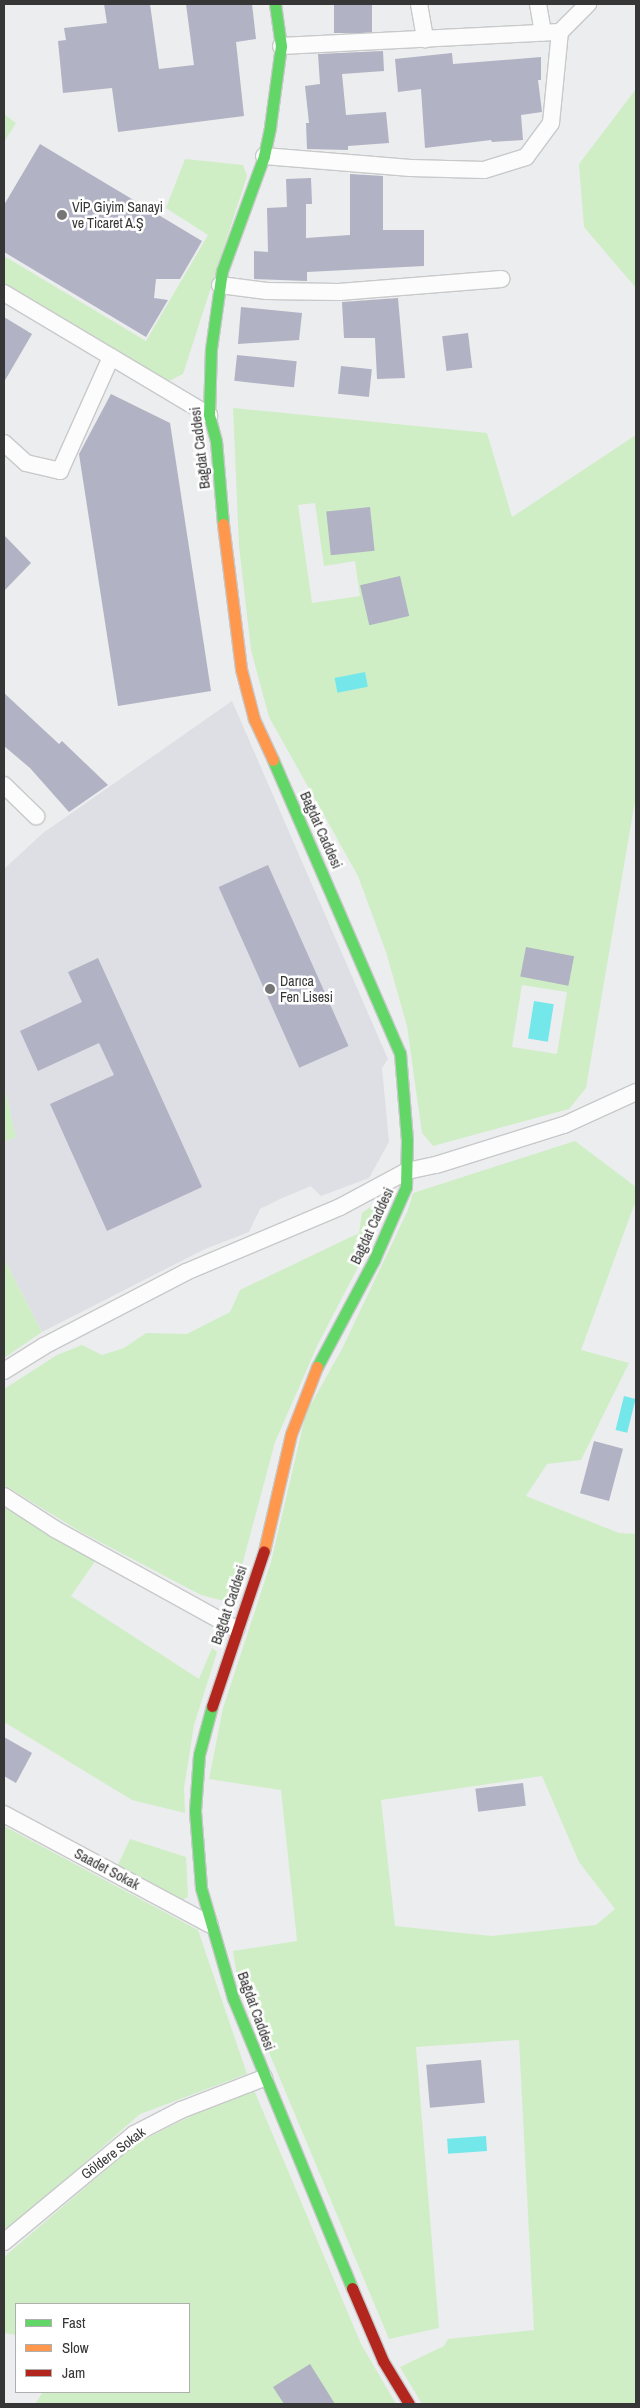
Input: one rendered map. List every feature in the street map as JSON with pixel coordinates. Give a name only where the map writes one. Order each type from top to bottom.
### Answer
[{"type":"street","name":"Bağdat Caddesi","points":[[275,4],[280,46],[264,156],[222,271],[210,349],[209,414],[216,441],[227,578],[241,669],[254,719],[315,852],[400,1053],[407,1171],[406,1186],[374,1260],[320,1360],[291,1434],[263,1554],[236,1630],[200,1755],[195,1811],[200,1888],[209,1924],[264,2078],[383,2361],[409,2404]]},
{"type":"street","points":[[419,4],[425,39]]},
{"type":"street","points":[[538,4],[543,33]]},
{"type":"street","points":[[264,156],[411,168],[484,170],[526,157],[551,124],[560,32],[588,4]]},
{"type":"street","points":[[280,46],[560,32]]},
{"type":"street","points":[[220,285],[267,292],[339,292],[502,279]]},
{"type":"street","points":[[4,293],[209,414]]},
{"type":"street","points":[[4,443],[26,464],[60,471],[111,357]]},
{"type":"street","points":[[4,785],[36,816]]},
{"type":"street","points":[[4,1371],[44,1346],[186,1272],[340,1207],[407,1171],[436,1165],[564,1125],[636,1092]]},
{"type":"street","points":[[4,1496],[56,1529],[236,1630]]},
{"type":"street","name":"Saadet Sokak","points":[[4,1814],[209,1924]]},
{"type":"street","name":"Göldere Sokak","points":[[4,2242],[134,2134],[190,2106],[264,2078]]},
{"type":"shaded area","points":[[232,701],[388,1059],[382,1068],[389,1142],[369,1178],[321,1196],[311,1186],[280,1199],[260,1209],[249,1232],[205,1249],[42,1332],[4,1259],[4,1142],[16,1137],[4,1087],[4,869],[43,833]]},
{"type":"green space","points":[[636,89],[636,288],[584,227],[579,164]]},
{"type":"green space","points":[[4,114],[16,123],[4,142]]},
{"type":"green space","points":[[185,159],[243,165],[247,176],[183,374],[167,382],[4,286],[4,256],[146,341],[208,235],[166,208]]},
{"type":"green space","points":[[233,408],[487,433],[512,517],[636,435],[636,795],[586,1088],[569,1109],[433,1146],[422,1133],[407,1026],[386,952],[358,876],[269,717],[251,650],[239,546]],"holes":[[[315,503],[324,566],[355,561],[360,596],[312,603],[298,505]],[[522,985],[567,992],[557,1054],[512,1047]]]},
{"type":"green space","points":[[4,1087],[16,1137],[4,1142]]},
{"type":"green space","points":[[575,1141],[636,1187],[636,1200],[581,1350],[629,1363],[581,1460],[547,1464],[526,1496],[619,1533],[636,1534],[636,2404],[422,2404],[400,2367],[444,2346],[448,2339],[534,2330],[519,2040],[416,2047],[439,2328],[389,2339],[237,1976],[233,1951],[297,1941],[281,1790],[209,1779],[223,1708],[271,1562],[306,1413],[342,1349],[408,1210],[413,1193]],"holes":[[[542,1776],[579,1862],[615,1909],[596,1925],[491,1936],[395,1926],[381,1800]]]},
{"type":"green space","points":[[373,1205],[379,1209],[370,1244],[318,1344],[275,1442],[232,1603],[201,1595],[81,1532],[4,1485],[4,1389],[57,1355],[82,1345],[102,1355],[124,1348],[146,1333],[187,1334],[230,1312],[240,1290],[359,1233],[362,1213]]},
{"type":"green space","points":[[4,1259],[42,1332],[4,1358]]},
{"type":"green space","points":[[4,1501],[98,1557],[71,1596],[199,1679],[212,1648],[217,1652],[194,1725],[184,1788],[185,1813],[132,1800],[4,1722]]},
{"type":"green space","points":[[4,1826],[198,1930],[247,2074],[140,2114],[21,2219],[6,2228],[4,2227]]},
{"type":"green space","points":[[130,1839],[186,1857],[188,1897],[179,1901],[117,1867]]},
{"type":"green space","points":[[254,2090],[361,2344],[396,2404],[35,2404],[42,2393],[190,2393],[190,2303],[15,2303],[15,2335],[4,2333],[4,2257],[137,2143],[231,2096]]},
{"type":"water","points":[[365,672],[368,687],[337,693],[335,678]]},
{"type":"water","points":[[534,1001],[554,1004],[548,1042],[528,1039]]},
{"type":"water","points":[[624,1396],[636,1399],[627,1433],[616,1430]]},
{"type":"water","points":[[486,2136],[487,2151],[448,2154],[447,2139]]},
{"type":"building","points":[[104,4],[150,4],[159,69],[194,65],[186,4],[252,4],[256,39],[236,42],[244,116],[118,132],[112,88],[63,93],[58,41],[66,40],[64,28],[107,23]]},
{"type":"building","points":[[334,4],[372,4],[372,33],[334,33]]},
{"type":"building","points":[[383,51],[384,71],[342,74],[346,115],[386,112],[389,143],[348,146],[348,150],[307,149],[306,123],[309,123],[305,86],[320,84],[318,54]]},
{"type":"building","points":[[452,53],[453,64],[541,57],[541,80],[538,80],[542,112],[521,115],[523,140],[492,142],[491,140],[425,148],[421,89],[398,92],[395,59]]},
{"type":"building","points":[[40,144],[202,241],[180,279],[156,279],[154,298],[168,300],[146,337],[4,252],[4,205]]},
{"type":"building","points":[[350,174],[383,176],[383,230],[424,230],[424,266],[307,272],[307,281],[254,279],[254,251],[268,252],[267,208],[287,207],[286,179],[311,178],[312,204],[306,204],[306,238],[350,235]]},
{"type":"building","points":[[398,298],[405,378],[377,379],[375,338],[344,338],[342,302]]},
{"type":"building","points":[[241,307],[302,313],[299,340],[238,344]]},
{"type":"building","points":[[4,317],[32,334],[4,382]]},
{"type":"building","points":[[468,333],[472,368],[446,371],[442,336]]},
{"type":"building","points":[[237,355],[297,361],[294,387],[234,381]]},
{"type":"building","points":[[341,366],[372,369],[369,397],[338,394]]},
{"type":"building","points":[[111,394],[170,423],[211,691],[118,706],[79,454]]},
{"type":"building","points":[[370,507],[375,551],[331,555],[326,512]]},
{"type":"building","points":[[4,535],[31,563],[4,591]]},
{"type":"building","points":[[400,576],[409,616],[369,625],[360,585]]},
{"type":"building","points":[[4,693],[59,744],[62,741],[108,785],[69,812],[30,768],[4,746]]},
{"type":"building","points":[[268,865],[349,1046],[299,1068],[219,887]]},
{"type":"building","points":[[526,947],[574,956],[568,986],[520,976]]},
{"type":"building","points":[[98,958],[202,1187],[107,1231],[50,1104],[114,1075],[99,1043],[38,1071],[20,1031],[82,1002],[68,972]]},
{"type":"building","points":[[594,1441],[623,1449],[609,1501],[580,1493]]},
{"type":"building","points":[[4,1737],[32,1753],[16,1783],[4,1776]]},
{"type":"building","points":[[523,1783],[526,1806],[478,1812],[475,1789]]},
{"type":"building","points":[[481,2060],[485,2103],[430,2108],[426,2065]]},
{"type":"building","points":[[310,2364],[335,2404],[284,2404],[273,2387]]},
{"type":"traffic: fast","points":[[223,524],[216,441],[209,415],[211,349],[222,271],[264,156],[270,127],[281,46],[275,4]]},
{"type":"traffic: fast","points":[[273,760],[400,1053],[407,1140],[406,1187],[374,1260],[317,1367]]},
{"type":"traffic: fast","points":[[212,1706],[199,1755],[195,1811],[201,1888],[233,1998],[352,2288]]},
{"type":"traffic: slow","points":[[223,524],[241,669],[254,719],[273,760]]},
{"type":"traffic: slow","points":[[264,1551],[291,1434],[317,1367]]},
{"type":"traffic: jam","points":[[212,1706],[264,1551]]},
{"type":"traffic: jam","points":[[352,2288],[383,2361],[409,2404]]},
{"type":"place","name":"VİP Giyim Sanayi ve Ticaret A.Ş","points":[[62,215]]},
{"type":"place","name":"Darıca Fen Lisesi","points":[[270,989]]}]
